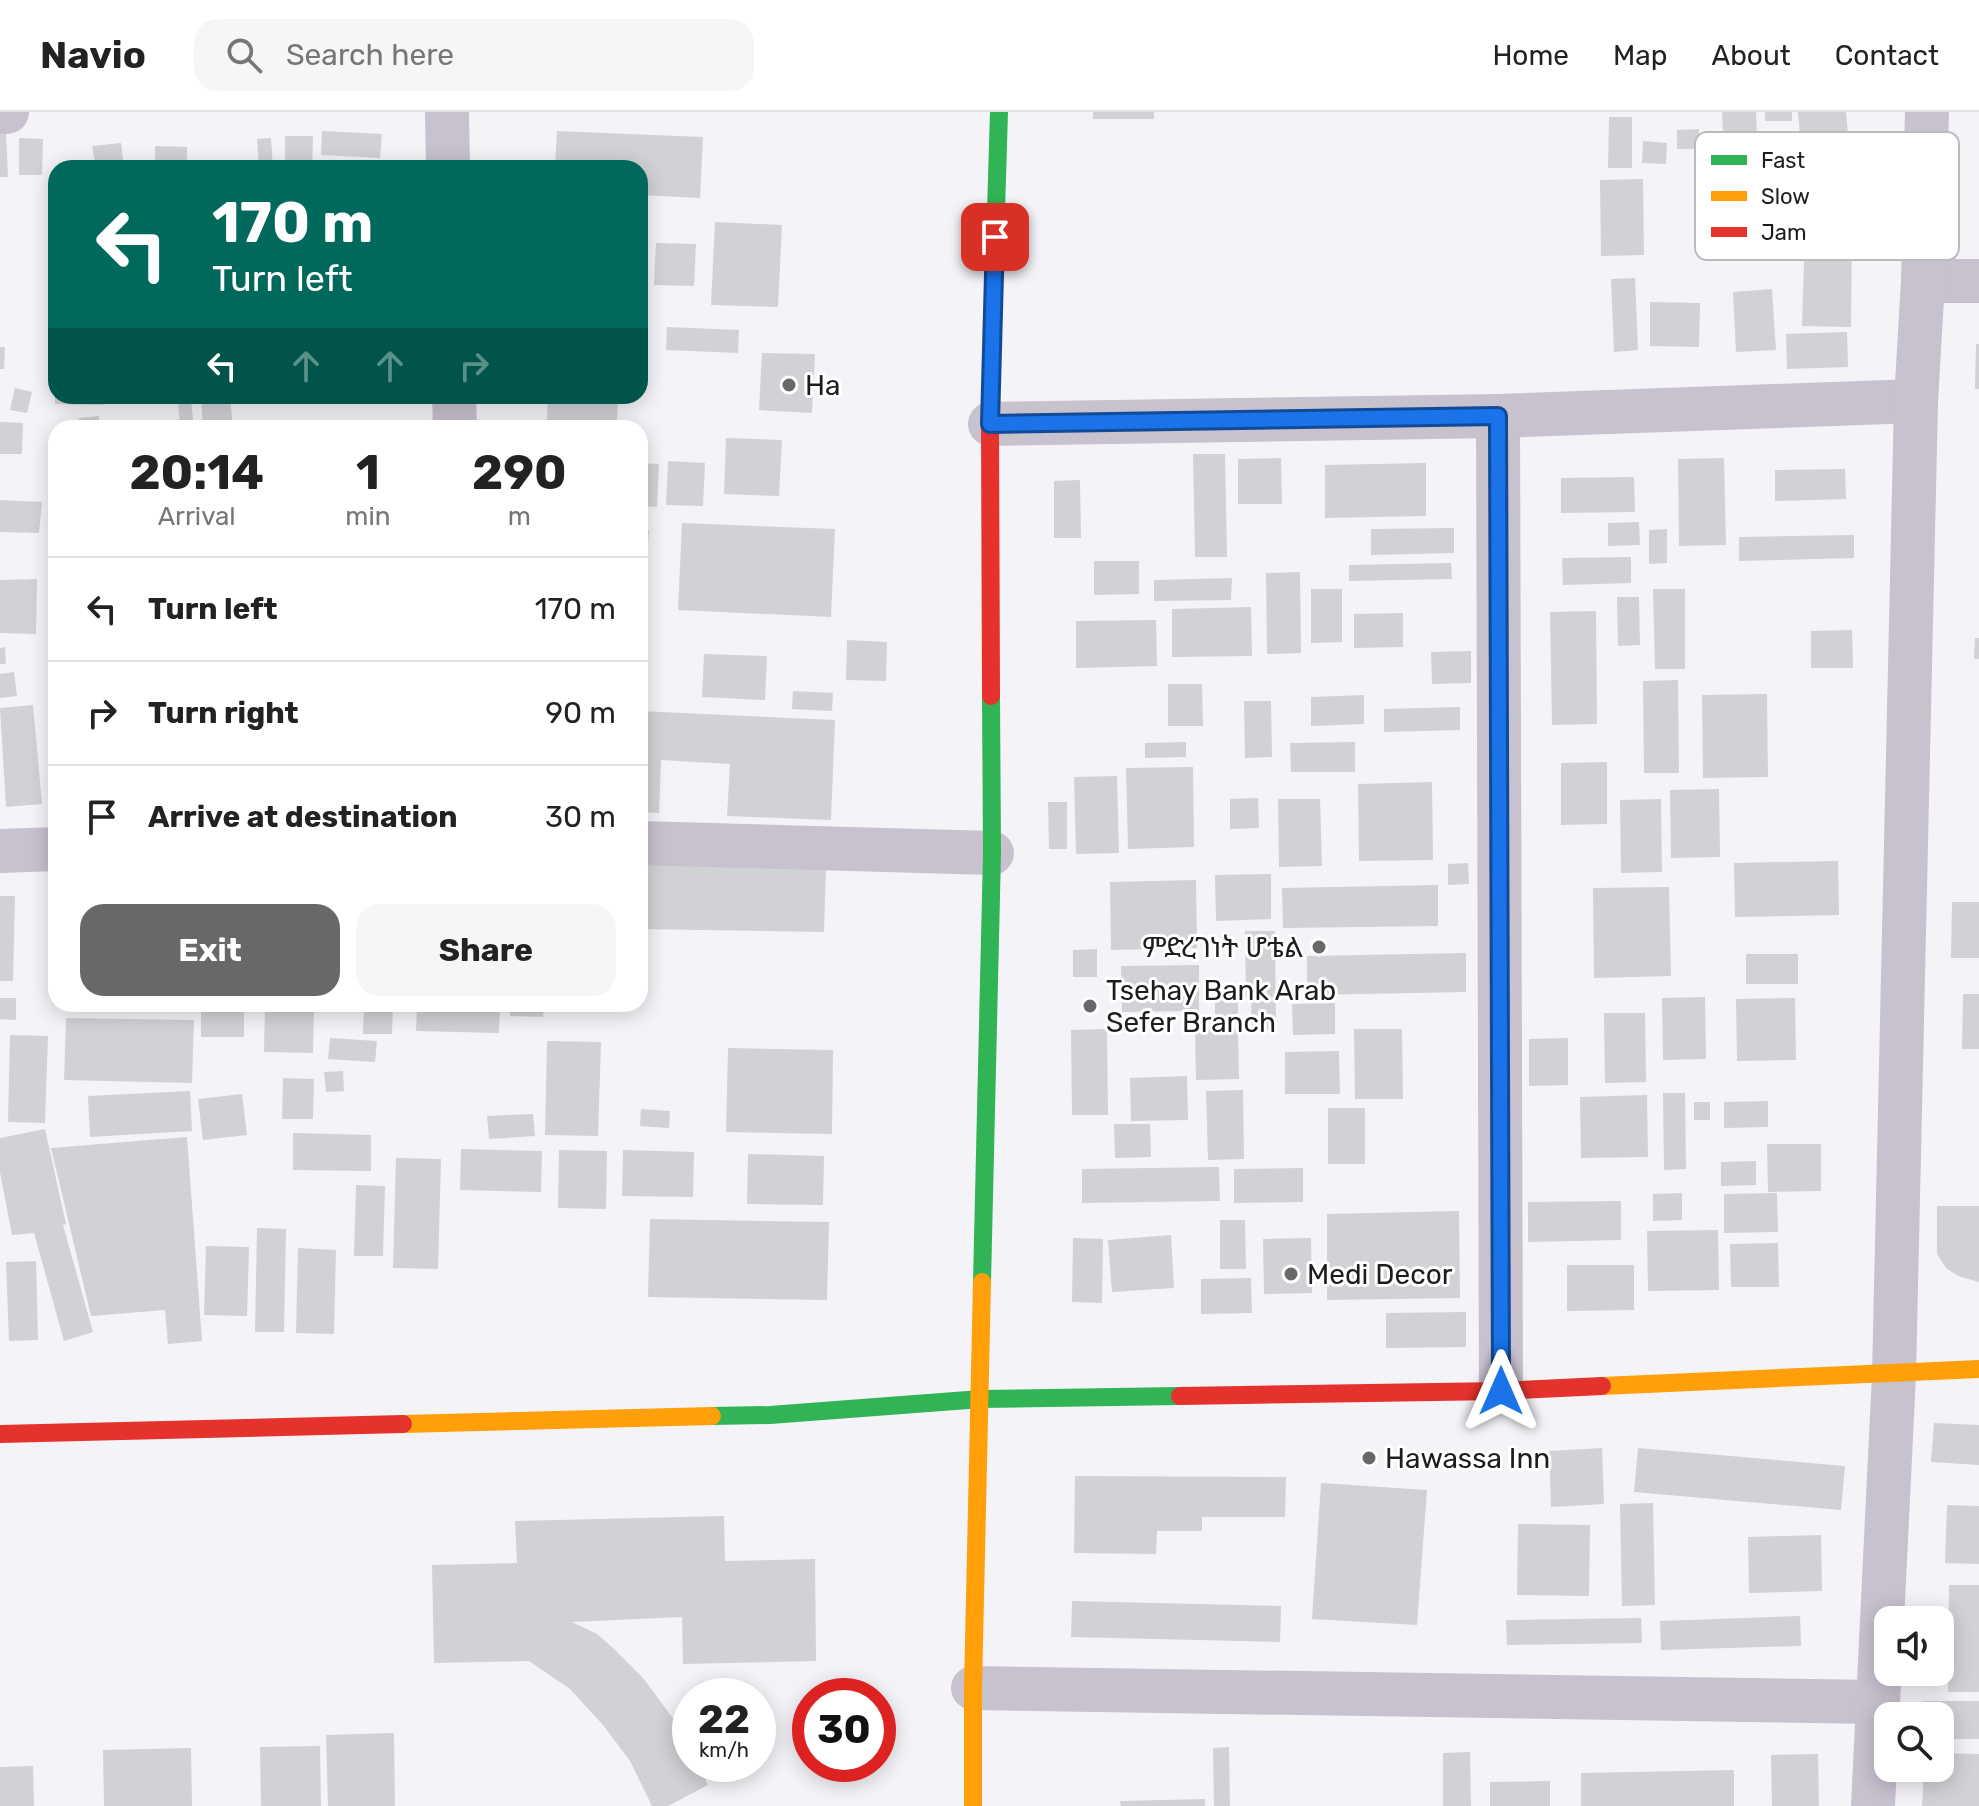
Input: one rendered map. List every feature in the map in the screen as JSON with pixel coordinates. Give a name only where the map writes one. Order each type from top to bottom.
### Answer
[{"type":"street","points":[[0,112],[7,112]]},
{"type":"street","points":[[447,112],[448,160]]},
{"type":"street","points":[[973,1806],[992,853],[990,424],[999,112]]},
{"type":"street","points":[[1927,112],[1927,132]]},
{"type":"street","points":[[973,1688],[1877,1702],[1894,1375],[1916,401],[1923,260]]},
{"type":"street","points":[[1923,281],[1979,281]]},
{"type":"street","points":[[990,424],[1498,416],[1916,401]]},
{"type":"street","points":[[1498,416],[1501,1391]]},
{"type":"street","points":[[648,843],[992,853]]},
{"type":"street","points":[[0,851],[48,849]]},
{"type":"street","points":[[0,1434],[770,1415],[981,1399],[1501,1391],[1979,1369]]},
{"type":"street","points":[[1873,1806],[1874,1780]]},
{"type":"building","points":[[1093,112],[1154,112],[1154,119],[1093,119]]},
{"type":"building","points":[[1722,112],[1756,112],[1757,132],[1723,132]]},
{"type":"building","points":[[1765,112],[1792,112],[1792,121],[1765,121]]},
{"type":"building","points":[[1798,112],[1846,112],[1848,132],[1800,132]]},
{"type":"building","points":[[1609,117],[1632,117],[1632,168],[1608,168]]},
{"type":"building","points":[[1699,129],[1695,132],[1695,149],[1677,149],[1677,130]]},
{"type":"building","points":[[322,131],[382,134],[380,158],[321,155]]},
{"type":"building","points":[[557,131],[703,137],[700,198],[648,195],[648,160],[555,160]]},
{"type":"building","points":[[6,133],[8,177],[0,177],[0,134]]},
{"type":"building","points":[[285,136],[313,136],[312,160],[285,160]]},
{"type":"building","points":[[19,138],[43,139],[42,175],[19,175]]},
{"type":"building","points":[[271,138],[272,160],[258,160],[257,139]]},
{"type":"building","points":[[1643,141],[1667,143],[1666,164],[1642,163]]},
{"type":"building","points":[[121,143],[123,160],[95,160],[92,146]]},
{"type":"building","points":[[155,146],[187,147],[187,160],[155,160]]},
{"type":"building","points":[[1643,179],[1644,255],[1601,256],[1600,180]]},
{"type":"building","points":[[715,222],[782,225],[778,307],[711,305]]},
{"type":"building","points":[[656,243],[696,244],[694,286],[654,285]]},
{"type":"building","points":[[1804,260],[1852,260],[1851,327],[1802,326]]},
{"type":"building","points":[[1635,278],[1638,350],[1614,352],[1611,279]]},
{"type":"building","points":[[1772,289],[1776,350],[1736,352],[1733,292]]},
{"type":"building","points":[[1650,302],[1700,303],[1699,347],[1650,346]]},
{"type":"building","points":[[667,327],[739,330],[738,353],[666,350]]},
{"type":"building","points":[[1847,332],[1848,367],[1787,369],[1786,334]]},
{"type":"building","points":[[1976,344],[1979,344],[1979,389],[1975,389]]},
{"type":"building","points":[[0,347],[5,347],[4,369],[0,369]]},
{"type":"building","points":[[762,353],[815,354],[812,413],[759,410]]},
{"type":"building","points":[[15,388],[32,392],[27,413],[10,410]]},
{"type":"building","points":[[178,404],[191,404],[193,420],[179,420]]},
{"type":"building","points":[[202,404],[231,404],[232,420],[202,420]]},
{"type":"building","points":[[548,404],[618,404],[617,420],[547,420]]},
{"type":"building","points":[[99,416],[99,420],[79,420]]},
{"type":"building","points":[[0,422],[23,423],[22,454],[0,454]]},
{"type":"building","points":[[726,438],[782,440],[779,496],[724,494]]},
{"type":"building","points":[[1193,454],[1225,454],[1227,557],[1195,557]]},
{"type":"building","points":[[1281,458],[1282,504],[1238,504],[1238,459]]},
{"type":"building","points":[[1724,458],[1726,545],[1679,546],[1678,459]]},
{"type":"building","points":[[668,461],[705,463],[703,506],[666,505]]},
{"type":"building","points":[[648,463],[659,464],[657,507],[648,506]]},
{"type":"building","points":[[1426,463],[1426,516],[1325,518],[1325,465]]},
{"type":"building","points":[[1845,469],[1846,499],[1775,501],[1775,470]]},
{"type":"building","points":[[1634,477],[1635,512],[1561,513],[1561,478]]},
{"type":"building","points":[[1080,480],[1081,538],[1054,538],[1054,481]]},
{"type":"building","points":[[0,500],[42,502],[39,533],[0,532]]},
{"type":"building","points":[[1639,522],[1640,545],[1608,546],[1608,523]]},
{"type":"building","points":[[682,523],[835,529],[831,617],[678,610]]},
{"type":"building","points":[[1454,528],[1454,553],[1371,555],[1371,529]]},
{"type":"building","points":[[1667,529],[1667,563],[1649,564],[1649,530]]},
{"type":"building","points":[[1854,535],[1854,558],[1739,561],[1739,537]]},
{"type":"building","points":[[1631,557],[1631,583],[1563,585],[1562,558]]},
{"type":"building","points":[[1094,561],[1139,561],[1139,594],[1094,595]]},
{"type":"building","points":[[1451,563],[1452,579],[1349,581],[1349,565]]},
{"type":"building","points":[[1300,572],[1301,653],[1267,654],[1266,573]]},
{"type":"building","points":[[1232,578],[1231,600],[1154,601],[1154,580]]},
{"type":"building","points":[[37,579],[36,634],[0,633],[0,580]]},
{"type":"building","points":[[1311,589],[1342,589],[1342,642],[1311,643]]},
{"type":"building","points":[[1653,589],[1685,589],[1685,669],[1655,669]]},
{"type":"building","points":[[1617,597],[1639,597],[1640,645],[1618,646]]},
{"type":"building","points":[[1251,607],[1252,656],[1172,657],[1172,609]]},
{"type":"building","points":[[1596,611],[1597,724],[1552,725],[1550,612]]},
{"type":"building","points":[[1403,613],[1403,647],[1354,648],[1354,614]]},
{"type":"building","points":[[1156,620],[1157,666],[1076,668],[1076,621]]},
{"type":"building","points":[[1852,630],[1853,668],[1811,668],[1811,631]]},
{"type":"building","points":[[1975,638],[1979,638],[1979,659],[1974,659]]},
{"type":"building","points":[[847,640],[887,642],[886,681],[846,680]]},
{"type":"building","points":[[5,647],[6,664],[0,664],[0,648]]},
{"type":"building","points":[[1471,651],[1471,683],[1432,684],[1431,652]]},
{"type":"building","points":[[704,654],[767,656],[765,700],[702,697]]},
{"type":"building","points":[[14,672],[17,696],[0,698],[0,674]]},
{"type":"building","points":[[1678,680],[1679,773],[1644,773],[1643,681]]},
{"type":"building","points":[[1168,684],[1202,684],[1203,726],[1168,726]]},
{"type":"building","points":[[793,691],[833,693],[832,711],[792,709]]},
{"type":"building","points":[[1767,694],[1768,777],[1703,778],[1702,695]]},
{"type":"building","points":[[1364,695],[1364,724],[1311,726],[1311,697]]},
{"type":"building","points":[[1244,701],[1271,701],[1272,757],[1245,758]]},
{"type":"building","points":[[33,705],[42,804],[6,807],[0,708]]},
{"type":"building","points":[[1460,707],[1460,730],[1384,732],[1384,709]]},
{"type":"building","points":[[648,711],[835,720],[831,820],[727,816],[730,764],[661,760],[659,813],[648,812]]},
{"type":"building","points":[[1186,742],[1186,757],[1145,758],[1145,743]]},
{"type":"building","points":[[1355,742],[1355,772],[1291,772],[1290,743]]},
{"type":"building","points":[[1607,762],[1607,824],[1561,825],[1561,763]]},
{"type":"building","points":[[1193,767],[1194,847],[1128,849],[1126,768]]},
{"type":"building","points":[[1117,776],[1119,853],[1076,854],[1074,777]]},
{"type":"building","points":[[1432,782],[1433,860],[1359,861],[1358,784]]},
{"type":"building","points":[[1719,789],[1720,857],[1671,858],[1670,790]]},
{"type":"building","points":[[1258,798],[1259,828],[1230,829],[1230,799]]},
{"type":"building","points":[[1278,799],[1320,799],[1322,866],[1279,867]]},
{"type":"building","points":[[1661,799],[1662,872],[1621,873],[1620,800]]},
{"type":"building","points":[[1048,802],[1067,802],[1067,849],[1049,849]]},
{"type":"building","points":[[648,861],[826,865],[824,932],[648,929]]},
{"type":"building","points":[[1838,861],[1839,915],[1735,917],[1734,863]]},
{"type":"building","points":[[1468,863],[1469,884],[1448,885],[1448,864]]},
{"type":"building","points":[[1271,874],[1271,919],[1216,921],[1215,875]]},
{"type":"building","points":[[1196,880],[1197,948],[1111,950],[1110,882]]},
{"type":"building","points":[[1438,885],[1438,926],[1283,928],[1282,888]]},
{"type":"building","points":[[1669,887],[1671,976],[1594,978],[1593,888]]},
{"type":"building","points":[[0,896],[15,896],[13,981],[0,981]]},
{"type":"building","points":[[1952,902],[1979,902],[1979,958],[1951,958]]},
{"type":"building","points":[[1245,931],[1275,931],[1276,1030],[1252,1030],[1251,997],[1246,997]]},
{"type":"building","points":[[1097,949],[1097,977],[1073,977],[1073,950]]},
{"type":"building","points":[[1466,953],[1466,992],[1307,995],[1307,956]]},
{"type":"building","points":[[1746,954],[1798,954],[1798,984],[1746,984]]},
{"type":"building","points":[[1199,965],[1199,1011],[1122,1012],[1121,966]]},
{"type":"building","points":[[1215,994],[1238,994],[1238,1019],[1215,1019]]},
{"type":"building","points":[[1963,994],[1979,994],[1979,1049],[1962,1049]]},
{"type":"building","points":[[1705,997],[1706,1059],[1663,1060],[1662,998]]},
{"type":"building","points":[[0,998],[16,998],[16,1020],[0,1019]]},
{"type":"building","points":[[1795,998],[1796,1060],[1737,1061],[1736,999]]},
{"type":"building","points":[[1335,1003],[1335,1034],[1293,1035],[1292,1004]]},
{"type":"building","points":[[201,1012],[244,1012],[244,1037],[201,1037]]},
{"type":"building","points":[[265,1012],[314,1012],[313,1053],[264,1052]]},
{"type":"building","points":[[364,1012],[393,1012],[392,1034],[363,1034]]},
{"type":"building","points":[[417,1012],[500,1012],[499,1033],[416,1031]]},
{"type":"building","points":[[510,1012],[543,1012],[543,1017],[510,1016]]},
{"type":"building","points":[[1604,1013],[1645,1013],[1646,1082],[1605,1083]]},
{"type":"building","points":[[66,1018],[194,1020],[192,1083],[64,1080]]},
{"type":"building","points":[[1107,1029],[1108,1115],[1072,1115],[1071,1030]]},
{"type":"building","points":[[1238,1029],[1239,1079],[1196,1080],[1195,1030]]},
{"type":"building","points":[[1354,1029],[1402,1029],[1403,1099],[1355,1099]]},
{"type":"building","points":[[10,1035],[48,1036],[45,1123],[8,1122]]},
{"type":"building","points":[[330,1038],[377,1041],[375,1062],[328,1059]]},
{"type":"building","points":[[1568,1038],[1568,1085],[1529,1086],[1529,1039]]},
{"type":"building","points":[[547,1041],[601,1042],[598,1136],[545,1135]]},
{"type":"building","points":[[728,1048],[833,1050],[832,1134],[726,1132]]},
{"type":"building","points":[[1339,1051],[1340,1094],[1285,1094],[1285,1052]]},
{"type":"building","points":[[343,1071],[344,1091],[326,1092],[324,1072]]},
{"type":"building","points":[[1187,1076],[1188,1120],[1131,1121],[1130,1078]]},
{"type":"building","points":[[283,1078],[314,1079],[313,1119],[282,1119]]},
{"type":"building","points":[[1243,1090],[1244,1159],[1208,1160],[1206,1091]]},
{"type":"building","points":[[190,1091],[192,1131],[90,1137],[88,1096]]},
{"type":"building","points":[[1663,1093],[1685,1093],[1686,1169],[1664,1170]]},
{"type":"building","points":[[242,1094],[247,1135],[203,1140],[198,1099]]},
{"type":"building","points":[[1647,1095],[1648,1157],[1581,1158],[1580,1097]]},
{"type":"building","points":[[1768,1101],[1768,1127],[1724,1128],[1724,1102]]},
{"type":"building","points":[[1694,1102],[1710,1102],[1710,1120],[1694,1120]]},
{"type":"building","points":[[1328,1108],[1365,1108],[1365,1164],[1328,1164]]},
{"type":"building","points":[[641,1109],[670,1111],[669,1128],[640,1126]]},
{"type":"building","points":[[533,1114],[535,1136],[489,1139],[487,1116]]},
{"type":"building","points":[[1114,1124],[1150,1124],[1151,1157],[1115,1158]]},
{"type":"building","points":[[45,1129],[66,1224],[63,1225],[93,1332],[64,1341],[34,1233],[12,1235],[0,1172],[0,1138]]},
{"type":"building","points":[[293,1133],[371,1135],[371,1171],[293,1170]]},
{"type":"building","points":[[187,1137],[202,1341],[168,1344],[165,1310],[91,1316],[51,1148]]},
{"type":"building","points":[[1767,1144],[1821,1144],[1821,1191],[1768,1192]]},
{"type":"building","points":[[461,1149],[542,1151],[541,1192],[460,1190]]},
{"type":"building","points":[[559,1150],[607,1151],[606,1209],[558,1208]]},
{"type":"building","points":[[623,1150],[694,1152],[693,1197],[622,1196]]},
{"type":"building","points":[[748,1154],[824,1156],[823,1205],[747,1204]]},
{"type":"building","points":[[396,1158],[441,1159],[438,1269],[393,1268]]},
{"type":"building","points":[[1756,1161],[1756,1185],[1721,1186],[1721,1162]]},
{"type":"building","points":[[1219,1167],[1220,1201],[1082,1203],[1082,1169]]},
{"type":"building","points":[[1303,1168],[1303,1202],[1234,1203],[1234,1169]]},
{"type":"building","points":[[356,1185],[385,1186],[383,1256],[354,1256]]},
{"type":"building","points":[[1682,1193],[1682,1220],[1653,1221],[1653,1194]]},
{"type":"building","points":[[1777,1193],[1778,1232],[1724,1233],[1724,1194]]},
{"type":"building","points":[[1621,1201],[1621,1240],[1528,1242],[1528,1202]]},
{"type":"building","points":[[1937,1206],[1979,1206],[1979,1282],[1958,1276],[1946,1268],[1937,1254]]},
{"type":"building","points":[[1459,1211],[1460,1298],[1327,1300],[1327,1214]]},
{"type":"building","points":[[650,1219],[829,1222],[827,1300],[648,1297]]},
{"type":"building","points":[[1220,1220],[1245,1220],[1246,1269],[1220,1269]]},
{"type":"building","points":[[257,1228],[286,1229],[284,1332],[255,1332]]},
{"type":"building","points":[[1718,1230],[1719,1290],[1648,1291],[1647,1231]]},
{"type":"building","points":[[1171,1235],[1174,1288],[1112,1292],[1108,1240]]},
{"type":"building","points":[[1073,1238],[1103,1239],[1102,1303],[1072,1302]]},
{"type":"building","points":[[1311,1238],[1312,1293],[1264,1294],[1263,1239]]},
{"type":"building","points":[[1778,1243],[1779,1287],[1731,1287],[1730,1244]]},
{"type":"building","points":[[206,1246],[249,1247],[247,1316],[204,1315]]},
{"type":"building","points":[[298,1248],[336,1250],[334,1334],[296,1333]]},
{"type":"building","points":[[36,1261],[38,1340],[9,1341],[6,1262]]},
{"type":"building","points":[[1567,1265],[1634,1265],[1634,1310],[1567,1311]]},
{"type":"building","points":[[1251,1278],[1252,1313],[1201,1314],[1201,1279]]},
{"type":"building","points":[[1466,1312],[1466,1347],[1386,1348],[1386,1313]]},
{"type":"building","points":[[1934,1423],[1979,1425],[1979,1465],[1931,1462]]},
{"type":"building","points":[[1602,1448],[1604,1504],[1551,1507],[1549,1451]]},
{"type":"building","points":[[1638,1448],[1845,1466],[1841,1510],[1634,1492]]},
{"type":"building","points":[[1075,1476],[1286,1477],[1285,1517],[1202,1517],[1202,1531],[1157,1531],[1156,1554],[1074,1553]]},
{"type":"building","points":[[1321,1483],[1427,1490],[1417,1625],[1312,1619]]},
{"type":"building","points":[[1653,1503],[1655,1605],[1622,1606],[1620,1504]]},
{"type":"building","points":[[1947,1505],[1979,1506],[1979,1564],[1945,1563]]},
{"type":"building","points":[[724,1516],[725,1561],[815,1559],[816,1661],[683,1664],[682,1617],[572,1622],[597,1634],[613,1648],[643,1678],[672,1717],[672,1782],[707,1782],[708,1785],[668,1806],[652,1806],[630,1761],[603,1725],[570,1689],[529,1661],[434,1663],[432,1565],[517,1563],[515,1521]]},
{"type":"building","points":[[1518,1524],[1590,1525],[1589,1596],[1517,1595]]},
{"type":"building","points":[[1821,1535],[1822,1591],[1749,1593],[1748,1537]]},
{"type":"building","points":[[1949,1585],[1979,1585],[1979,1692],[1948,1692],[1948,1686],[1954,1686],[1954,1606],[1949,1606]]},
{"type":"building","points":[[1072,1601],[1281,1606],[1280,1642],[1071,1637]]},
{"type":"building","points":[[1800,1616],[1801,1646],[1661,1650],[1660,1621]]},
{"type":"building","points":[[1641,1618],[1642,1643],[1507,1645],[1506,1620]]},
{"type":"building","points":[[1979,1701],[1979,1739],[1954,1739],[1954,1702],[1923,1702]]},
{"type":"building","points":[[394,1733],[395,1806],[328,1806],[326,1735]]},
{"type":"building","points":[[320,1746],[321,1806],[261,1806],[260,1747]]},
{"type":"building","points":[[1229,1747],[1230,1806],[1214,1806],[1213,1748]]},
{"type":"building","points":[[191,1748],[192,1806],[104,1806],[103,1750]]},
{"type":"building","points":[[1470,1752],[1471,1806],[1443,1806],[1443,1753]]},
{"type":"building","points":[[1954,1753],[1979,1754],[1979,1806],[1922,1806],[1923,1782],[1954,1782]]},
{"type":"building","points":[[1818,1754],[1819,1806],[1772,1806],[1771,1755]]},
{"type":"building","points":[[33,1766],[34,1806],[0,1806],[0,1767]]},
{"type":"building","points":[[1734,1770],[1734,1806],[1581,1806],[1581,1773]]},
{"type":"building","points":[[1550,1781],[1550,1806],[1490,1806],[1490,1782]]},
{"type":"building","points":[[1205,1799],[1205,1806],[1121,1806],[1120,1801]]},
{"type":"traffic: fast","points":[[994,277],[999,112]]},
{"type":"traffic: fast","points":[[982,1282],[992,853],[991,696]]},
{"type":"traffic: fast","points":[[712,1416],[770,1415],[981,1399],[1180,1396]]},
{"type":"traffic: slow","points":[[973,1806],[982,1282]]},
{"type":"traffic: slow","points":[[1602,1386],[1979,1369]]},
{"type":"traffic: slow","points":[[403,1424],[712,1416]]},
{"type":"traffic: jam","points":[[991,696],[990,424],[994,277]]},
{"type":"traffic: jam","points":[[1180,1396],[1501,1391],[1602,1386]]},
{"type":"traffic: jam","points":[[0,1434],[403,1424]]},
{"type":"place","name":"Ha","points":[[789,385]]},
{"type":"place","name":"ምድረገነት ሆቴል","points":[[1319,947]]},
{"type":"place","name":"Tsehay Bank Arab Sefer Branch","points":[[1090,1006]]},
{"type":"place","name":"Medi Decor","points":[[1291,1274]]},
{"type":"place","name":"Hawassa Inn","points":[[1369,1458]]},
{"type":"route","points":[[995,237],[990,424],[1498,416],[1501,1391]]}]
